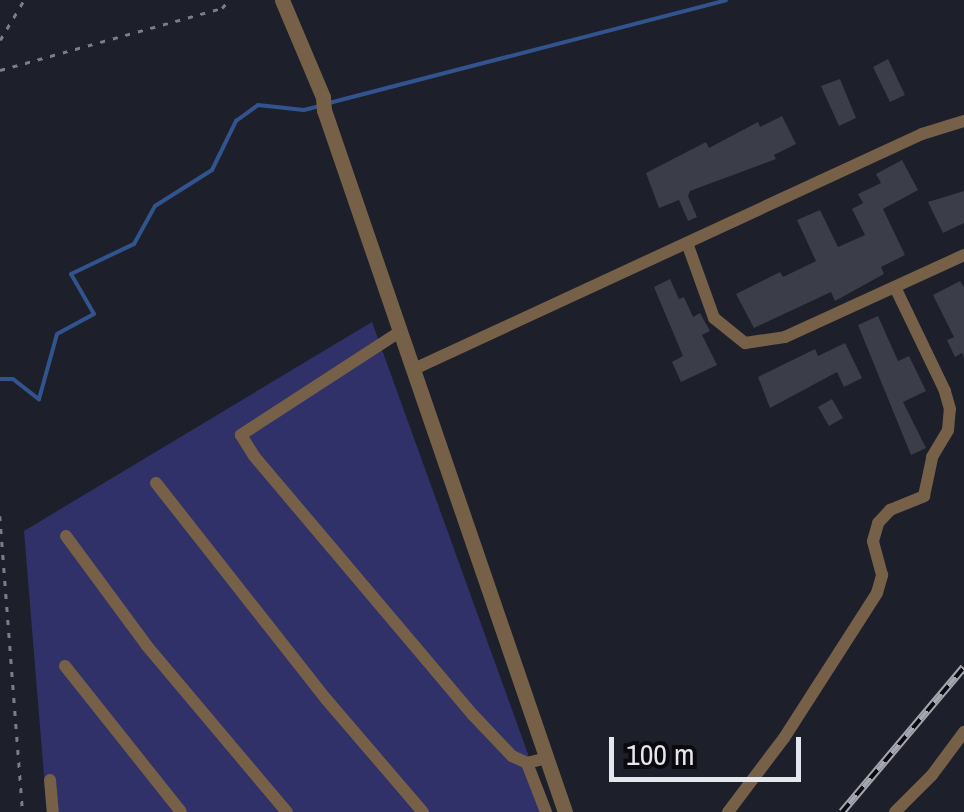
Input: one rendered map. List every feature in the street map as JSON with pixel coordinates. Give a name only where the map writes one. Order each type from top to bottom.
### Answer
[{"type":"street","points":[[282,0],[324,104],[565,812]]},
{"type":"street","points":[[414,369],[922,134],[964,120]]},
{"type":"street","points":[[686,243],[714,318],[744,343],[785,337],[964,255]]},
{"type":"street","points":[[728,812],[784,738],[877,594],[882,575],[873,541],[878,523],[890,510],[924,496],[932,457],[948,430],[950,409],[945,390],[895,287]]},
{"type":"street","points":[[401,332],[241,435],[254,456],[451,690],[512,756],[527,763],[546,758]]},
{"type":"street","points":[[156,483],[326,699],[422,812]]},
{"type":"street","points":[[66,536],[147,646],[287,812]]},
{"type":"street","points":[[65,666],[181,812]]},
{"type":"street","points":[[896,812],[932,775],[964,732]]},
{"type":"street","points":[[527,763],[546,812]]},
{"type":"street","points":[[50,780],[53,812]]},
{"type":"path","points":[[0,40],[24,0]]},
{"type":"path","points":[[0,70],[222,8],[228,0]]},
{"type":"path","points":[[0,516],[23,812]]},
{"type":"shaded area","points":[[372,322],[549,812],[47,812],[24,531]]},
{"type":"building","points":[[888,59],[905,95],[890,102],[873,67]]},
{"type":"building","points":[[840,79],[856,118],[839,126],[821,86]]},
{"type":"building","points":[[782,116],[796,144],[774,155],[776,159],[690,191],[688,196],[697,217],[688,221],[679,200],[659,208],[646,173],[706,142],[709,148],[758,122],[760,127]]},
{"type":"building","points":[[902,160],[918,190],[883,209],[905,255],[881,267],[884,274],[835,301],[831,292],[754,328],[736,294],[780,272],[783,277],[816,261],[797,220],[820,210],[838,247],[865,235],[852,209],[863,203],[858,194],[881,183],[876,174]]},
{"type":"building","points":[[964,191],[964,223],[943,233],[928,202]]},
{"type":"building","points":[[670,279],[679,299],[684,297],[693,317],[700,313],[710,331],[702,335],[717,365],[681,382],[672,362],[683,356],[654,287]]},
{"type":"building","points":[[960,281],[964,288],[964,358],[962,353],[955,357],[947,340],[954,337],[933,295]]},
{"type":"building","points":[[878,316],[898,361],[909,356],[926,391],[903,402],[926,448],[911,455],[858,325]]},
{"type":"building","points":[[845,343],[862,378],[844,387],[837,372],[770,408],[758,377],[815,349],[818,356]]},
{"type":"building","points":[[832,399],[843,418],[829,426],[818,407]]},
{"type":"waterway","points":[[329,103],[726,0]]},
{"type":"waterway","points":[[0,379],[13,379],[39,399],[57,334],[94,314],[71,274],[134,244],[155,206],[212,170],[236,121],[258,105],[304,110],[320,106]]},
{"type":"railway","points":[[842,812],[964,667]]}]
